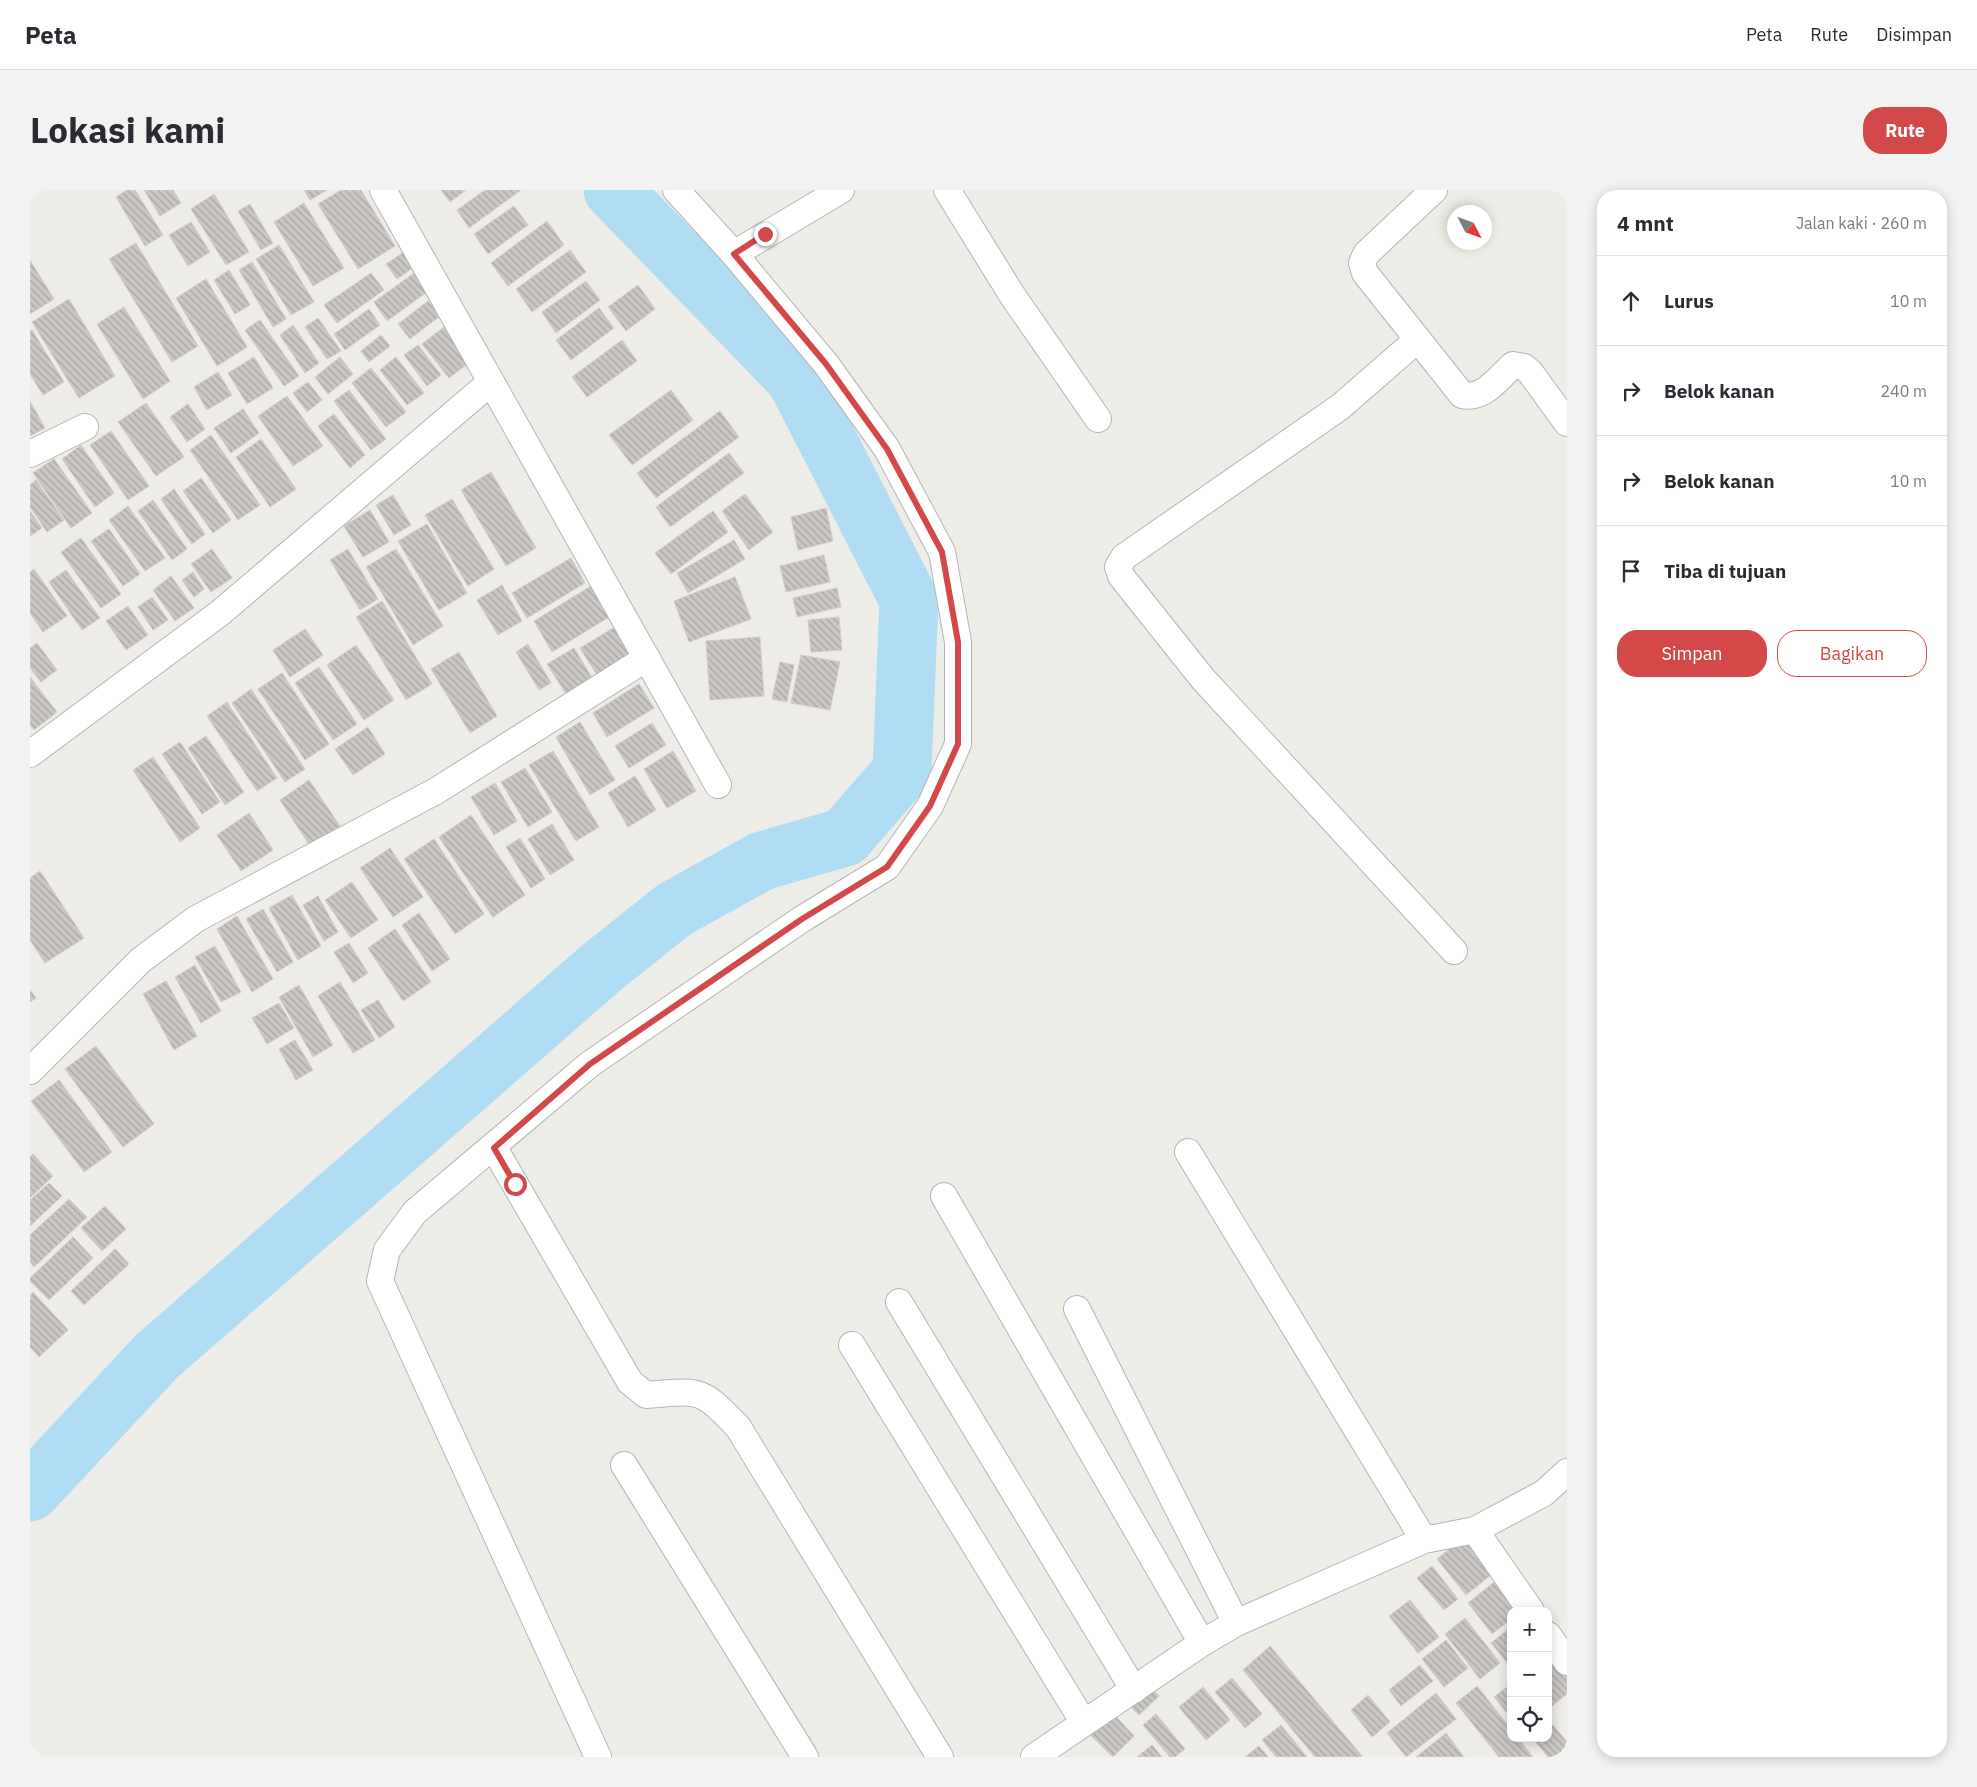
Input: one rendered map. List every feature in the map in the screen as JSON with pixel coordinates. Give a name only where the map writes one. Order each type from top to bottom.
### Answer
[{"type":"street","points":[[383,190],[718,785]]},
{"type":"street","points":[[598,1757],[380,1281],[387,1250],[415,1212],[494,1148],[590,1064],[802,919],[887,867],[930,806],[958,744],[958,642],[942,552],[887,449],[826,364],[734,254],[676,190]]},
{"type":"street","points":[[734,254],[841,190]]},
{"type":"street","points":[[947,190],[1012,296],[1098,419]]},
{"type":"street","points":[[1434,190],[1366,254],[1362,263],[1365,273],[1462,395],[1472,397],[1480,395],[1514,365],[1524,367],[1530,372],[1567,423]]},
{"type":"street","points":[[1417,340],[1340,407],[1124,557],[1118,567],[1121,576],[1203,679],[1454,951]]},
{"type":"street","points":[[30,754],[220,613],[491,382]]},
{"type":"street","points":[[30,454],[85,427]]},
{"type":"street","points":[[30,1071],[141,960],[196,919],[436,791],[647,658]]},
{"type":"street","points":[[494,1148],[630,1382],[646,1395],[692,1392],[709,1398],[738,1427],[940,1757]]},
{"type":"street","points":[[1188,1152],[1424,1540]]},
{"type":"street","points":[[944,1196],[1202,1643]]},
{"type":"street","points":[[899,1302],[1134,1690]]},
{"type":"street","points":[[1077,1309],[1236,1624]]},
{"type":"street","points":[[852,1345],[1084,1723]]},
{"type":"street","points":[[624,1465],[805,1757]]},
{"type":"street","points":[[1034,1757],[1202,1643],[1236,1624],[1424,1540],[1475,1530],[1544,1493],[1567,1472]]},
{"type":"street","points":[[1475,1530],[1528,1607]]},
{"type":"street","points":[[1552,1641],[1567,1662]]},
{"type":"building","points":[[127,190],[135,190],[163,235],[145,246],[116,197]]},
{"type":"building","points":[[144,190],[173,190],[181,203],[160,216]]},
{"type":"building","points":[[304,190],[327,190],[310,200]]},
{"type":"building","points":[[341,190],[361,190],[395,246],[358,269],[318,204]]},
{"type":"building","points":[[441,190],[466,190],[450,202]]},
{"type":"building","points":[[485,190],[521,190],[469,228],[457,210]]},
{"type":"building","points":[[214,194],[249,252],[226,265],[191,209]]},
{"type":"building","points":[[304,203],[344,268],[313,286],[274,222]]},
{"type":"building","points":[[250,204],[273,243],[261,250],[238,211]]},
{"type":"building","points":[[514,206],[528,225],[488,254],[474,234]]},
{"type":"building","points":[[547,221],[564,245],[508,286],[491,263]]},
{"type":"building","points":[[191,222],[210,252],[188,266],[169,235]]},
{"type":"building","points":[[136,243],[198,346],[172,362],[109,259]]},
{"type":"building","points":[[279,245],[314,302],[291,315],[256,259]]},
{"type":"building","points":[[570,250],[586,272],[532,312],[516,289]]},
{"type":"building","points":[[404,252],[414,267],[397,279],[386,264]]},
{"type":"building","points":[[30,260],[54,299],[30,314]]},
{"type":"building","points":[[252,262],[286,319],[273,327],[239,270]]},
{"type":"building","points":[[229,270],[250,305],[235,314],[214,280]]},
{"type":"building","points":[[371,273],[384,290],[337,323],[324,305]]},
{"type":"building","points":[[414,273],[427,292],[387,321],[374,302]]},
{"type":"building","points":[[206,279],[247,347],[217,366],[176,298]]},
{"type":"building","points":[[586,281],[600,300],[556,333],[542,312]]},
{"type":"building","points":[[638,285],[655,309],[626,331],[608,307]]},
{"type":"building","points":[[69,299],[115,376],[79,398],[32,322]]},
{"type":"building","points":[[428,301],[440,316],[410,339],[398,324]]},
{"type":"building","points":[[124,307],[170,381],[143,399],[97,324]]},
{"type":"building","points":[[599,308],[614,328],[571,360],[556,340]]},
{"type":"building","points":[[369,309],[380,325],[345,350],[334,334]]},
{"type":"building","points":[[318,318],[341,351],[327,359],[305,327]]},
{"type":"building","points":[[260,320],[299,376],[284,386],[245,330]]},
{"type":"building","points":[[448,324],[474,359],[449,378],[422,344]]},
{"type":"building","points":[[293,325],[319,363],[305,373],[280,335]]},
{"type":"building","points":[[32,330],[64,382],[43,395],[30,374],[30,331]]},
{"type":"building","points":[[381,335],[390,346],[369,362],[361,351]]},
{"type":"building","points":[[622,340],[637,361],[587,397],[572,377]]},
{"type":"building","points":[[418,345],[441,375],[427,386],[404,355]]},
{"type":"building","points":[[254,357],[273,388],[247,404],[228,373]]},
{"type":"building","points":[[340,357],[353,374],[328,394],[315,377]]},
{"type":"building","points":[[396,357],[424,393],[407,405],[380,370]]},
{"type":"building","points":[[371,368],[406,412],[386,427],[352,383]]},
{"type":"building","points":[[218,372],[232,395],[207,410],[194,387]]},
{"type":"building","points":[[308,382],[322,400],[307,412],[293,393]]},
{"type":"building","points":[[349,390],[386,439],[371,450],[334,401]]},
{"type":"building","points":[[671,390],[693,420],[632,465],[609,435]]},
{"type":"building","points":[[287,396],[323,446],[293,466],[258,416]]},
{"type":"building","points":[[30,401],[45,428],[30,436]]},
{"type":"building","points":[[146,403],[184,457],[156,476],[118,422]]},
{"type":"building","points":[[188,404],[205,429],[187,442],[170,417]]},
{"type":"building","points":[[243,409],[259,433],[231,453],[214,428]]},
{"type":"building","points":[[720,411],[739,437],[656,498],[637,473]]},
{"type":"building","points":[[334,414],[365,455],[350,468],[318,426]]},
{"type":"building","points":[[111,431],[149,486],[128,500],[90,445]]},
{"type":"building","points":[[211,435],[260,505],[238,520],[190,450]]},
{"type":"building","points":[[261,439],[296,489],[270,507],[236,457]]},
{"type":"building","points":[[81,445],[114,493],[95,507],[62,459]]},
{"type":"building","points":[[729,453],[744,473],[670,527],[656,507]]},
{"type":"building","points":[[54,459],[92,513],[71,528],[33,473]]},
{"type":"building","points":[[491,472],[536,548],[506,566],[461,490]]},
{"type":"building","points":[[201,478],[231,520],[213,533],[183,491]]},
{"type":"building","points":[[36,480],[64,520],[47,532],[30,507],[30,485]]},
{"type":"building","points":[[174,489],[205,534],[192,544],[161,499]]},
{"type":"building","points":[[745,494],[773,532],[749,550],[722,511]]},
{"type":"building","points":[[393,495],[411,525],[394,535],[376,505]]},
{"type":"building","points":[[452,499],[494,569],[468,586],[425,515]]},
{"type":"building","points":[[153,500],[187,549],[172,560],[138,511]]},
{"type":"building","points":[[128,506],[165,558],[145,571],[109,520]]},
{"type":"building","points":[[826,508],[833,541],[798,550],[791,517]]},
{"type":"building","points":[[370,510],[389,542],[363,557],[344,526]]},
{"type":"building","points":[[30,511],[42,528],[30,536]]},
{"type":"building","points":[[713,511],[728,532],[671,574],[655,553]]},
{"type":"building","points":[[427,524],[467,593],[439,610],[398,541]]},
{"type":"building","points":[[109,529],[140,574],[123,586],[91,541]]},
{"type":"building","points":[[81,538],[121,594],[101,608],[61,552]]},
{"type":"building","points":[[734,540],[745,559],[688,593],[677,573]]},
{"type":"building","points":[[212,549],[232,578],[211,592],[191,564]]},
{"type":"building","points":[[348,549],[378,599],[360,610],[330,560]]},
{"type":"building","points":[[396,549],[443,626],[413,645],[366,567]]},
{"type":"building","points":[[824,555],[830,582],[786,592],[780,566]]},
{"type":"building","points":[[571,558],[585,583],[527,618],[512,593]]},
{"type":"building","points":[[34,569],[67,616],[43,632],[30,613],[30,572]]},
{"type":"building","points":[[66,570],[100,618],[82,630],[49,582]]},
{"type":"building","points":[[193,572],[204,589],[194,597],[182,580]]},
{"type":"building","points":[[171,576],[194,608],[175,621],[153,590]]},
{"type":"building","points":[[735,577],[751,619],[689,642],[674,601]]},
{"type":"building","points":[[596,583],[614,614],[552,652],[534,621]]},
{"type":"building","points":[[502,585],[522,621],[498,635],[477,600]]},
{"type":"building","points":[[837,588],[841,607],[797,617],[793,598]]},
{"type":"building","points":[[152,597],[168,620],[153,630],[138,607]]},
{"type":"building","points":[[382,601],[432,684],[406,700],[356,617]]},
{"type":"building","points":[[128,606],[148,635],[126,650],[106,621]]},
{"type":"building","points":[[839,617],[842,650],[811,652],[808,620]]},
{"type":"building","points":[[620,624],[636,652],[597,675],[580,648]]},
{"type":"building","points":[[305,629],[323,655],[290,677],[273,650]]},
{"type":"building","points":[[760,637],[764,696],[710,700],[706,641]]},
{"type":"building","points":[[37,643],[57,670],[41,682],[30,668],[30,648]]},
{"type":"building","points":[[528,644],[551,683],[539,690],[516,652]]},
{"type":"building","points":[[356,645],[394,700],[364,720],[327,665]]},
{"type":"building","points":[[574,648],[594,681],[568,697],[547,664]]},
{"type":"building","points":[[459,652],[497,716],[470,733],[431,669]]},
{"type":"building","points":[[801,655],[840,662],[830,710],[791,703]]},
{"type":"building","points":[[780,662],[794,665],[787,702],[772,699]]},
{"type":"building","points":[[319,667],[357,724],[333,740],[295,683]]},
{"type":"building","points":[[282,673],[329,744],[305,760],[258,689]]},
{"type":"building","points":[[30,677],[57,712],[34,730],[30,725]]},
{"type":"building","points":[[639,684],[654,708],[607,737],[593,713]]},
{"type":"building","points":[[251,689],[305,769],[285,782],[232,703]]},
{"type":"building","points":[[227,702],[277,778],[257,791],[207,716]]},
{"type":"building","points":[[580,722],[615,780],[590,795],[556,737]]},
{"type":"building","points":[[652,723],[666,745],[629,768],[615,746]]},
{"type":"building","points":[[368,727],[385,754],[353,775],[335,749]]},
{"type":"building","points":[[206,736],[244,792],[225,805],[188,748]]},
{"type":"building","points":[[180,742],[220,802],[202,814],[162,754]]},
{"type":"building","points":[[553,751],[599,827],[576,841],[529,765]]},
{"type":"building","points":[[673,751],[696,791],[667,808],[644,769]]},
{"type":"building","points":[[153,757],[200,828],[180,842],[133,770]]},
{"type":"building","points":[[525,768],[552,812],[528,827],[501,782]]},
{"type":"building","points":[[635,776],[656,810],[628,827],[608,793]]},
{"type":"building","points":[[309,780],[340,826],[310,846],[280,800]]},
{"type":"building","points":[[495,783],[517,821],[494,835],[471,797]]},
{"type":"building","points":[[249,813],[273,850],[241,871],[217,835]]},
{"type":"building","points":[[471,815],[525,895],[493,917],[439,837]]},
{"type":"building","points":[[552,824],[574,860],[550,875],[528,839]]},
{"type":"building","points":[[520,838],[545,879],[531,888],[506,847]]},
{"type":"building","points":[[434,839],[484,914],[455,934],[404,859]]},
{"type":"building","points":[[390,848],[423,897],[393,917],[360,868]]},
{"type":"building","points":[[40,871],[84,938],[45,963],[30,940],[30,878]]},
{"type":"building","points":[[352,882],[378,920],[351,938],[325,900]]},
{"type":"building","points":[[292,895],[321,946],[298,960],[269,908]]},
{"type":"building","points":[[318,896],[338,932],[324,941],[303,905]]},
{"type":"building","points":[[263,909],[293,962],[277,972],[246,919]]},
{"type":"building","points":[[419,913],[450,959],[432,971],[402,925]]},
{"type":"building","points":[[237,916],[273,979],[252,992],[217,929]]},
{"type":"building","points":[[395,929],[431,982],[403,1001],[368,948]]},
{"type":"building","points":[[349,943],[368,973],[353,983],[334,952]]},
{"type":"building","points":[[215,946],[241,992],[221,1002],[195,957]]},
{"type":"building","points":[[195,965],[221,1011],[201,1023],[175,977]]},
{"type":"building","points":[[166,981],[197,1036],[174,1050],[143,994]]},
{"type":"building","points":[[340,982],[375,1040],[353,1053],[318,996]]},
{"type":"building","points":[[299,985],[333,1045],[313,1057],[279,997]]},
{"type":"building","points":[[30,990],[36,998],[30,1002]]},
{"type":"building","points":[[378,1000],[395,1027],[379,1038],[361,1010]]},
{"type":"building","points":[[279,1003],[294,1028],[267,1044],[252,1018]]},
{"type":"building","points":[[295,1040],[313,1070],[296,1080],[279,1049]]},
{"type":"building","points":[[96,1046],[154,1124],[123,1147],[65,1069]]},
{"type":"building","points":[[59,1080],[112,1152],[84,1172],[31,1101]]},
{"type":"building","points":[[33,1154],[53,1176],[30,1198],[30,1157]]},
{"type":"building","points":[[49,1183],[62,1196],[30,1226],[30,1200]]},
{"type":"building","points":[[69,1199],[87,1217],[34,1267],[30,1262],[30,1235]]},
{"type":"building","points":[[105,1206],[126,1229],[102,1251],[81,1228]]},
{"type":"building","points":[[73,1237],[93,1258],[49,1300],[30,1281],[30,1278]]},
{"type":"building","points":[[115,1249],[129,1264],[84,1305],[71,1291]]},
{"type":"building","points":[[33,1292],[68,1330],[39,1357],[30,1347],[30,1296]]},
{"type":"building","points":[[1463,1538],[1492,1574],[1466,1595],[1437,1559]]},
{"type":"building","points":[[1432,1566],[1458,1599],[1444,1610],[1417,1578]]},
{"type":"building","points":[[1498,1579],[1518,1607],[1507,1607],[1507,1622],[1492,1634],[1468,1603]]},
{"type":"building","points":[[1410,1600],[1439,1637],[1418,1653],[1389,1616]]},
{"type":"building","points":[[1465,1618],[1500,1663],[1480,1679],[1445,1634]]},
{"type":"building","points":[[1507,1630],[1507,1663],[1491,1643]]},
{"type":"building","points":[[1446,1640],[1468,1668],[1444,1687],[1422,1659]]},
{"type":"building","points":[[1270,1646],[1361,1757],[1315,1757],[1243,1670]]},
{"type":"building","points":[[1552,1653],[1567,1672],[1567,1694],[1552,1706]]},
{"type":"building","points":[[1420,1665],[1433,1681],[1401,1706],[1389,1690]]},
{"type":"building","points":[[1232,1678],[1262,1714],[1245,1728],[1215,1692]]},
{"type":"building","points":[[1148,1684],[1159,1696],[1139,1715],[1127,1703]]},
{"type":"building","points":[[1477,1686],[1507,1724],[1507,1742],[1521,1742],[1533,1757],[1499,1757],[1456,1703]]},
{"type":"building","points":[[1203,1687],[1230,1720],[1206,1740],[1179,1707]]},
{"type":"building","points":[[1507,1687],[1507,1713],[1494,1697]]},
{"type":"building","points":[[1436,1693],[1456,1719],[1406,1757],[1387,1733]]},
{"type":"building","points":[[1368,1695],[1390,1722],[1372,1737],[1351,1710]]},
{"type":"building","points":[[1108,1708],[1134,1736],[1113,1757],[1085,1730]]},
{"type":"building","points":[[1156,1714],[1185,1749],[1175,1757],[1170,1757],[1143,1725]]},
{"type":"building","points":[[1281,1725],[1307,1757],[1276,1757],[1262,1740]]},
{"type":"building","points":[[1552,1726],[1567,1742],[1567,1757],[1548,1757],[1536,1742],[1552,1742]]},
{"type":"building","points":[[1446,1733],[1464,1757],[1416,1757]]},
{"type":"building","points":[[1152,1745],[1162,1757],[1137,1757]]},
{"type":"building","points":[[1259,1746],[1268,1757],[1245,1757]]},
{"type":"waterway","points":[[30,1492],[157,1356],[601,968],[675,909],[762,861],[845,837],[902,771],[909,600],[796,379],[613,190]]},
{"type":"route","points":[[515,1184],[494,1148],[590,1064],[802,919],[887,867],[930,806],[958,744],[958,642],[942,552],[887,449],[826,364],[734,254],[765,234]]}]
